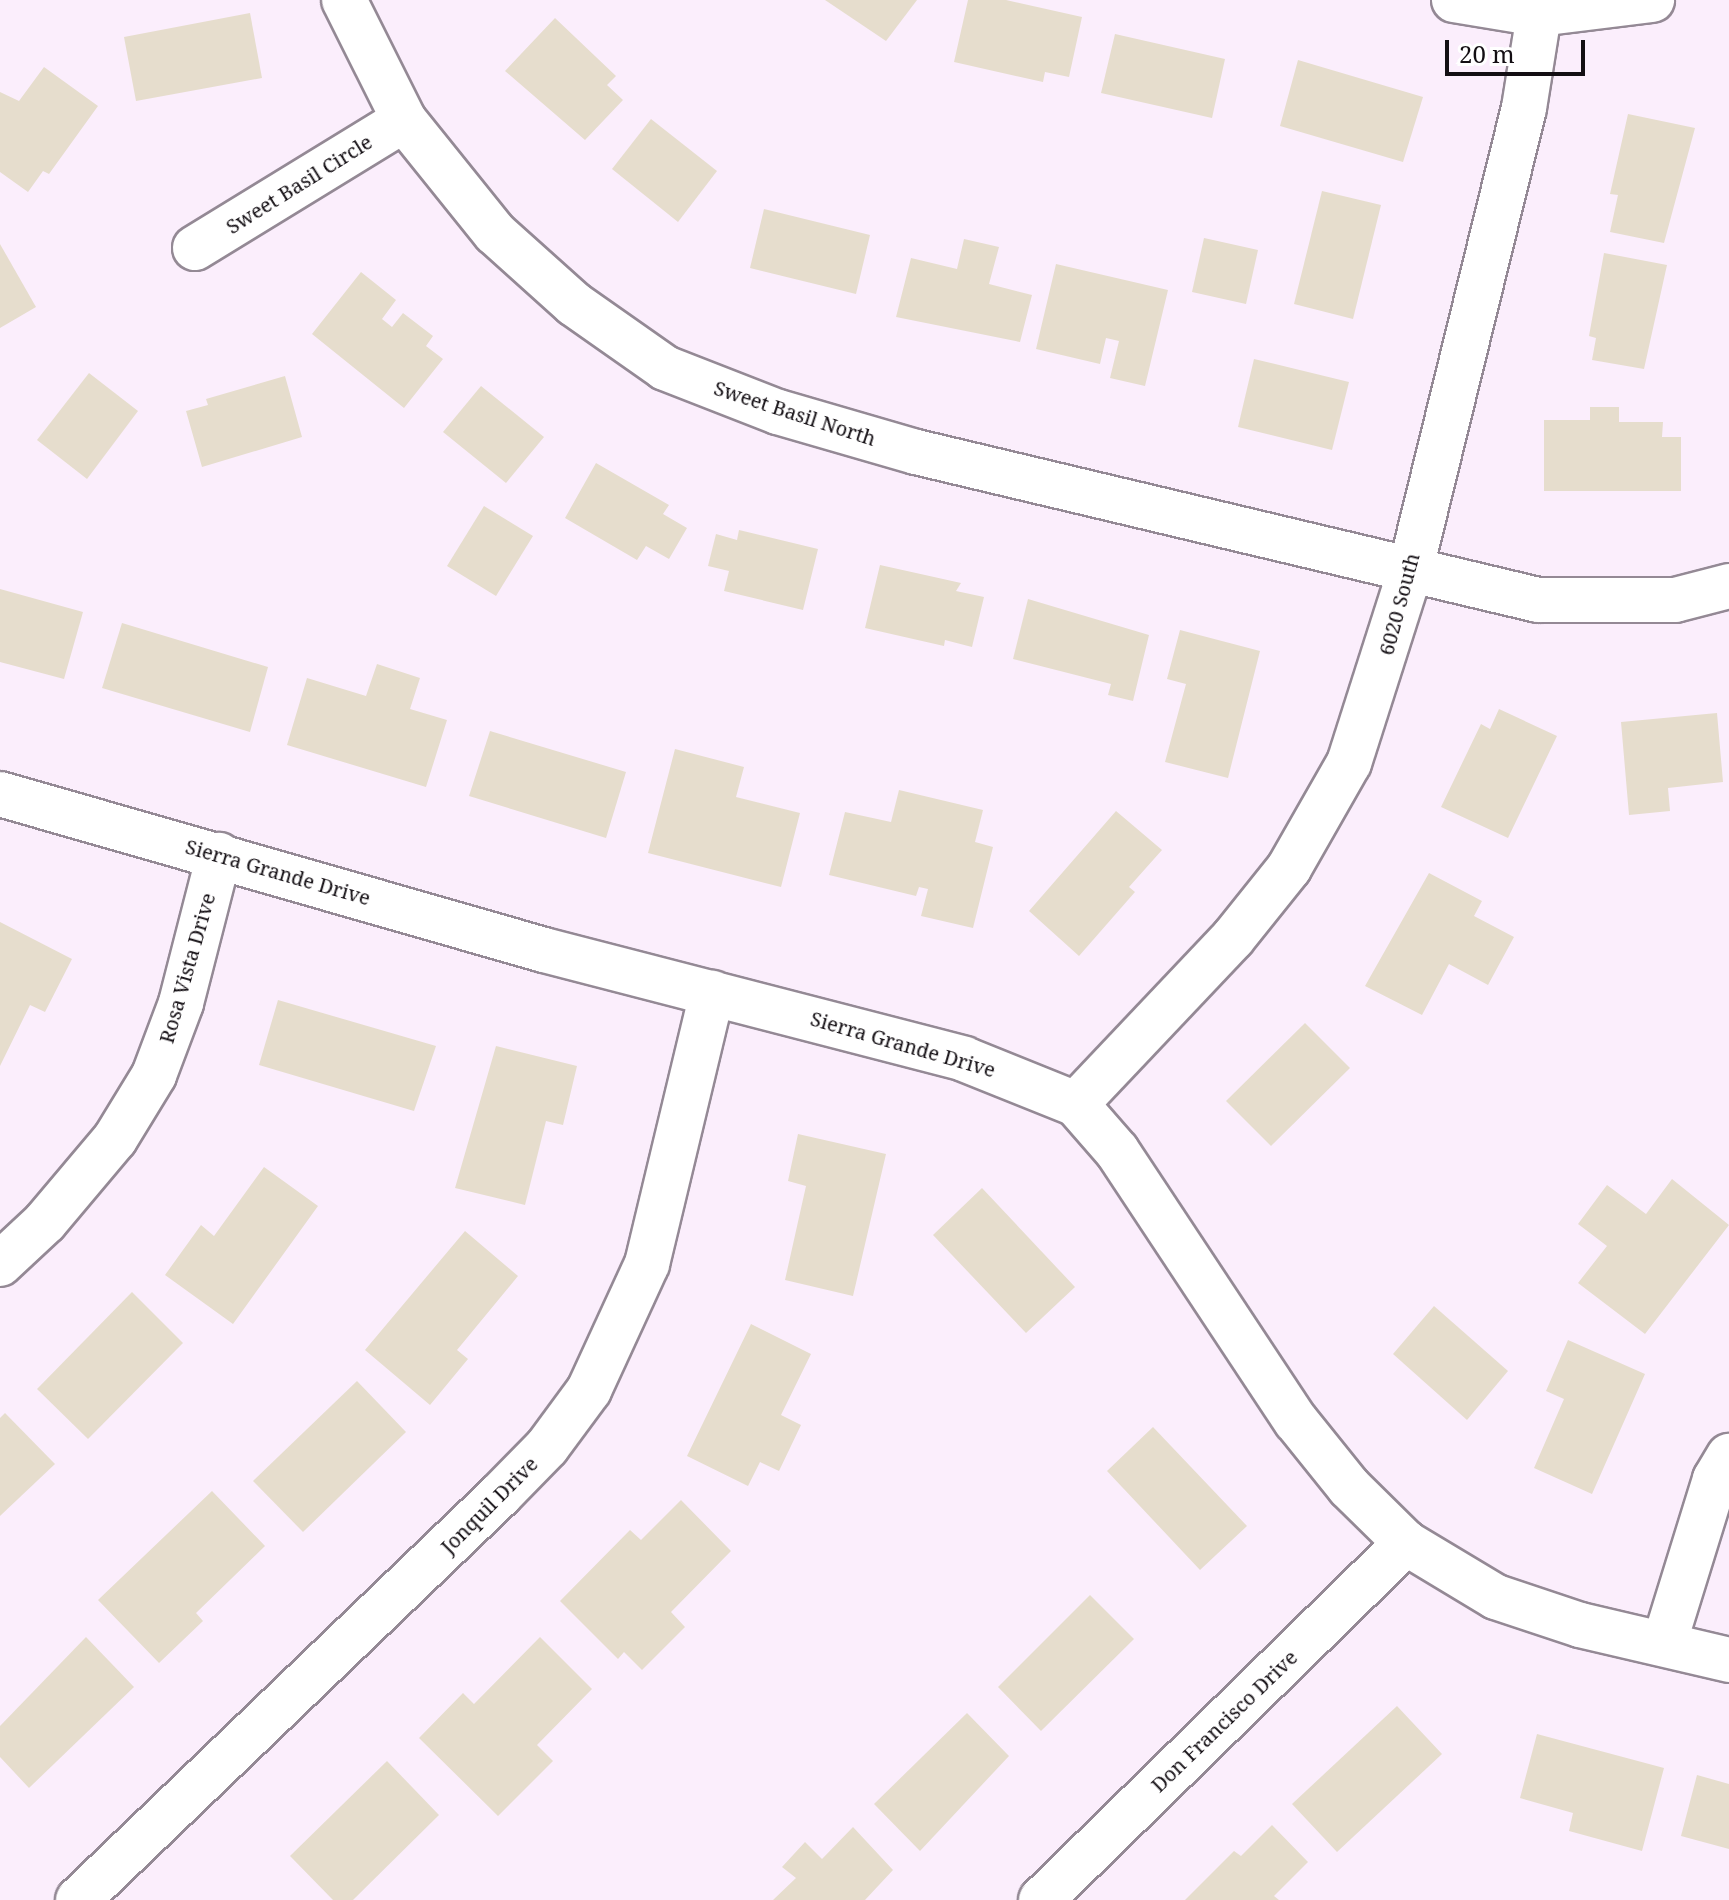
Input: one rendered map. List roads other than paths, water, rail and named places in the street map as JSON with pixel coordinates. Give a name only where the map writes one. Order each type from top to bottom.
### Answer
[{"type":"street","name":"Sweet Basil North","points":[[344,0],[404,120],[495,233],[574,304],[665,368],[778,412],[916,452],[1538,600],[1606,604],[1675,600],[1729,586]]},
{"type":"street","points":[[1454,0],[1539,14],[1652,0]]},
{"type":"street","name":"6020 South","points":[[1076,1104],[1233,938],[1289,868],[1322,817],[1371,703],[1410,572],[1524,108],[1539,14]]},
{"type":"street","name":"Sweet Basil Circle","points":[[195,248],[404,120]]},
{"type":"street","name":"Sierra Grande Drive","points":[[0,794],[712,993],[964,1059],[1076,1104]]},
{"type":"street","name":"Rosa Vista Drive","points":[[0,1264],[45,1222],[115,1139],[154,1075],[181,1003],[219,855]]},
{"type":"street","name":"Jonquil Drive","points":[[78,1900],[500,1495],[547,1447],[589,1390],[647,1264],[712,993]]},
{"type":"street","points":[[1076,1104],[1159,1211],[1296,1421],[1349,1487],[1406,1543],[1496,1597],[1580,1625],[1729,1660]]},
{"type":"street","points":[[1664,1644],[1711,1492],[1729,1456]]},
{"type":"street","name":"Don Francisco Drive","points":[[1041,1900],[1406,1543]]}]
